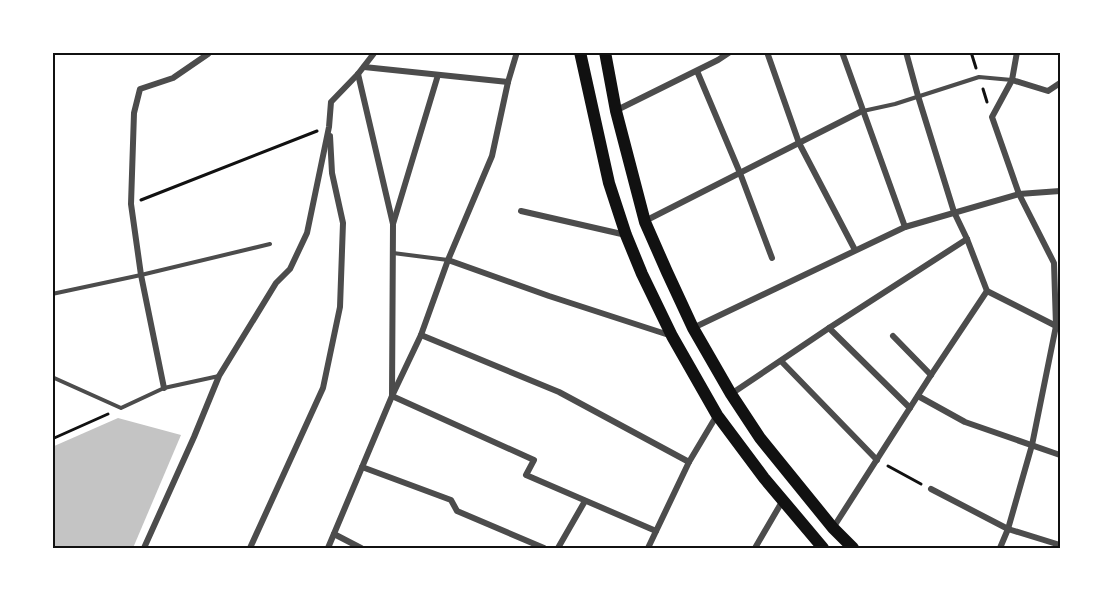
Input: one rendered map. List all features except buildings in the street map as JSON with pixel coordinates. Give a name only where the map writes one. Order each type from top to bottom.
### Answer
[{"type":"main road","points":[[580,52],[609,183],[642,274],[672,336],[717,415],[823,549]]},
{"type":"main road","points":[[605,52],[616,111],[645,222],[693,328],[731,394],[760,438],[833,528],[853,549]]},
{"type":"street","points":[[144,549],[219,376],[276,283],[290,269],[307,233],[329,127],[331,102],[375,52]]},
{"type":"street","points":[[328,549],[392,396],[421,335],[448,260],[492,156],[517,52]]},
{"type":"street","points":[[616,111],[730,52]]},
{"type":"street","points":[[766,52],[800,143],[855,250]]},
{"type":"street","points":[[842,52],[905,227]]},
{"type":"street","points":[[906,52],[954,212],[987,291],[1058,327]]},
{"type":"street","points":[[164,388],[141,275],[131,204],[134,113],[140,89],[173,78],[208,53]]},
{"type":"street","points":[[1000,549],[1032,445],[1058,327],[1057,264],[1019,194],[992,117],[1012,80],[1017,53]]},
{"type":"street","points":[[364,67],[508,82]]},
{"type":"street","points":[[697,71],[740,173],[772,258]]},
{"type":"street","points":[[358,74],[393,224],[392,396]]},
{"type":"street","points":[[393,224],[438,75]]},
{"type":"street","points":[[1012,80],[1048,91],[1060,83]]},
{"type":"street","points":[[645,222],[862,111]]},
{"type":"street","points":[[250,549],[323,388],[340,307],[343,223],[332,173],[329,127]]},
{"type":"street","points":[[693,328],[905,227],[1019,194],[1060,191]]},
{"type":"street","points":[[521,211],[626,235]]},
{"type":"street","points":[[731,394],[967,239]]},
{"type":"street","points":[[448,260],[672,336]]},
{"type":"street","points":[[833,528],[987,291]]},
{"type":"street","points":[[829,328],[910,408]]},
{"type":"street","points":[[421,335],[559,392],[689,462]]},
{"type":"street","points":[[893,336],[931,375]]},
{"type":"street","points":[[780,361],[877,460]]},
{"type":"street","points":[[392,396],[534,460],[526,476],[656,531]]},
{"type":"street","points":[[918,396],[965,422],[1060,455]]},
{"type":"street","points":[[648,549],[689,462],[717,415]]},
{"type":"street","points":[[362,467],[450,500],[457,511],[544,549]]},
{"type":"street","points":[[931,489],[1008,529],[1060,545]]},
{"type":"street","points":[[755,549],[783,500]]},
{"type":"street","points":[[558,549],[585,501]]},
{"type":"street","points":[[334,534],[361,549]]},
{"type":"lane","points":[[862,111],[895,104],[979,77],[1012,80]]},
{"type":"lane","points":[[52,294],[270,244]]},
{"type":"lane","points":[[393,253],[448,260]]},
{"type":"lane","points":[[52,377],[121,408],[164,388],[219,376]]},
{"type":"path","points":[[131,204],[329,127]]},
{"type":"path","points":[[52,439],[121,408]]},
{"type":"path","points":[[877,460],[931,489]]}]
